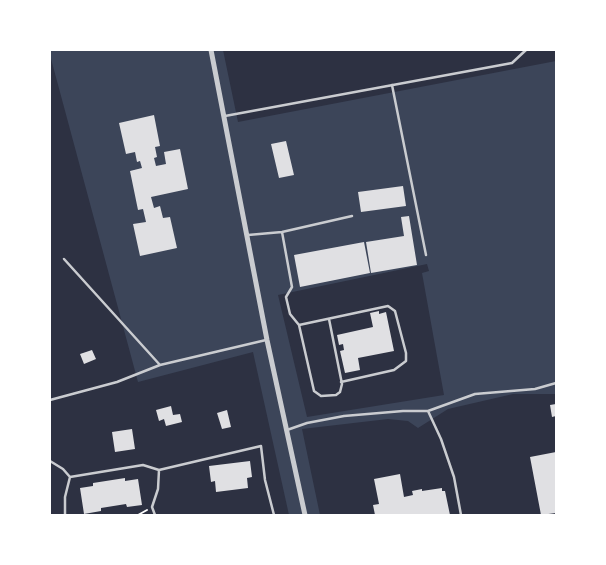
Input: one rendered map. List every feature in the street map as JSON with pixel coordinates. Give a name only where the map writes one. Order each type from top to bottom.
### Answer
[{"type":"street","points":[[211,50],[268,340],[305,515]]},
{"type":"lane","points":[[224,116],[512,63],[526,50]]},
{"type":"lane","points":[[392,85],[426,256]]},
{"type":"lane","points":[[248,235],[282,232],[352,216]]},
{"type":"lane","points":[[282,232],[292,287],[286,296],[290,314],[299,325],[314,391],[321,396],[336,395],[340,392],[341,382],[329,319]]},
{"type":"lane","points":[[64,259],[160,365]]},
{"type":"lane","points":[[299,325],[352,313],[391,307],[397,316],[406,360],[394,370],[341,382]]},
{"type":"lane","points":[[50,400],[117,382],[160,365],[268,340]]},
{"type":"lane","points":[[287,430],[307,423],[344,416],[428,411],[475,394],[534,389],[556,383]]},
{"type":"lane","points":[[428,411],[441,439],[454,477],[461,515]]},
{"type":"lane","points":[[70,477],[143,465],[159,470],[261,446],[265,480],[274,515]]},
{"type":"lane","points":[[50,461],[70,477]]},
{"type":"lane","points":[[155,515],[152,507],[158,489],[159,470]]},
{"type":"lane","points":[[65,515],[65,497],[70,477]]},
{"type":"shaded area","points":[[50,50],[223,50],[238,122],[556,61],[556,394],[513,394],[448,409],[418,428],[408,421],[388,419],[302,429],[320,515],[289,515],[253,352],[138,382]],"holes":[[[427,264],[429,271],[422,273],[444,395],[307,417],[278,295]]]},
{"type":"building","points":[[154,115],[160,146],[155,147],[157,157],[154,158],[156,166],[166,164],[164,152],[180,149],[188,189],[151,197],[154,208],[160,206],[163,218],[170,217],[177,248],[140,256],[133,224],[146,222],[143,209],[138,210],[130,171],[142,168],[140,161],[137,162],[135,152],[126,154],[119,123]]},
{"type":"building","points":[[286,141],[294,175],[279,178],[271,144]]},
{"type":"building","points":[[403,186],[406,206],[361,212],[358,192]]},
{"type":"building","points":[[409,216],[417,265],[371,273],[366,242],[404,236],[401,217]]},
{"type":"building","points":[[364,242],[370,273],[300,287],[294,255]]},
{"type":"building","points":[[379,311],[379,314],[386,312],[394,351],[358,358],[360,370],[345,373],[340,351],[344,350],[343,344],[339,345],[337,335],[373,327],[370,313]]},
{"type":"building","points":[[92,350],[96,359],[84,364],[80,354]]},
{"type":"building","points":[[556,404],[556,416],[552,417],[550,405]]},
{"type":"building","points":[[171,406],[173,415],[180,414],[182,422],[166,426],[164,419],[159,421],[156,410]]},
{"type":"building","points":[[227,410],[231,427],[222,429],[217,413]]},
{"type":"building","points":[[132,429],[135,449],[115,452],[112,432]]},
{"type":"building","points":[[556,452],[556,513],[541,515],[530,457]]},
{"type":"building","points":[[250,461],[252,477],[247,478],[248,488],[216,492],[215,481],[211,482],[209,466]]},
{"type":"building","points":[[400,474],[404,497],[413,495],[412,491],[442,488],[442,491],[445,491],[450,515],[375,515],[373,505],[379,504],[374,479]]},
{"type":"building","points":[[125,478],[125,481],[138,479],[142,505],[127,507],[126,504],[101,508],[101,511],[84,514],[80,488],[93,486],[93,483]]}]
